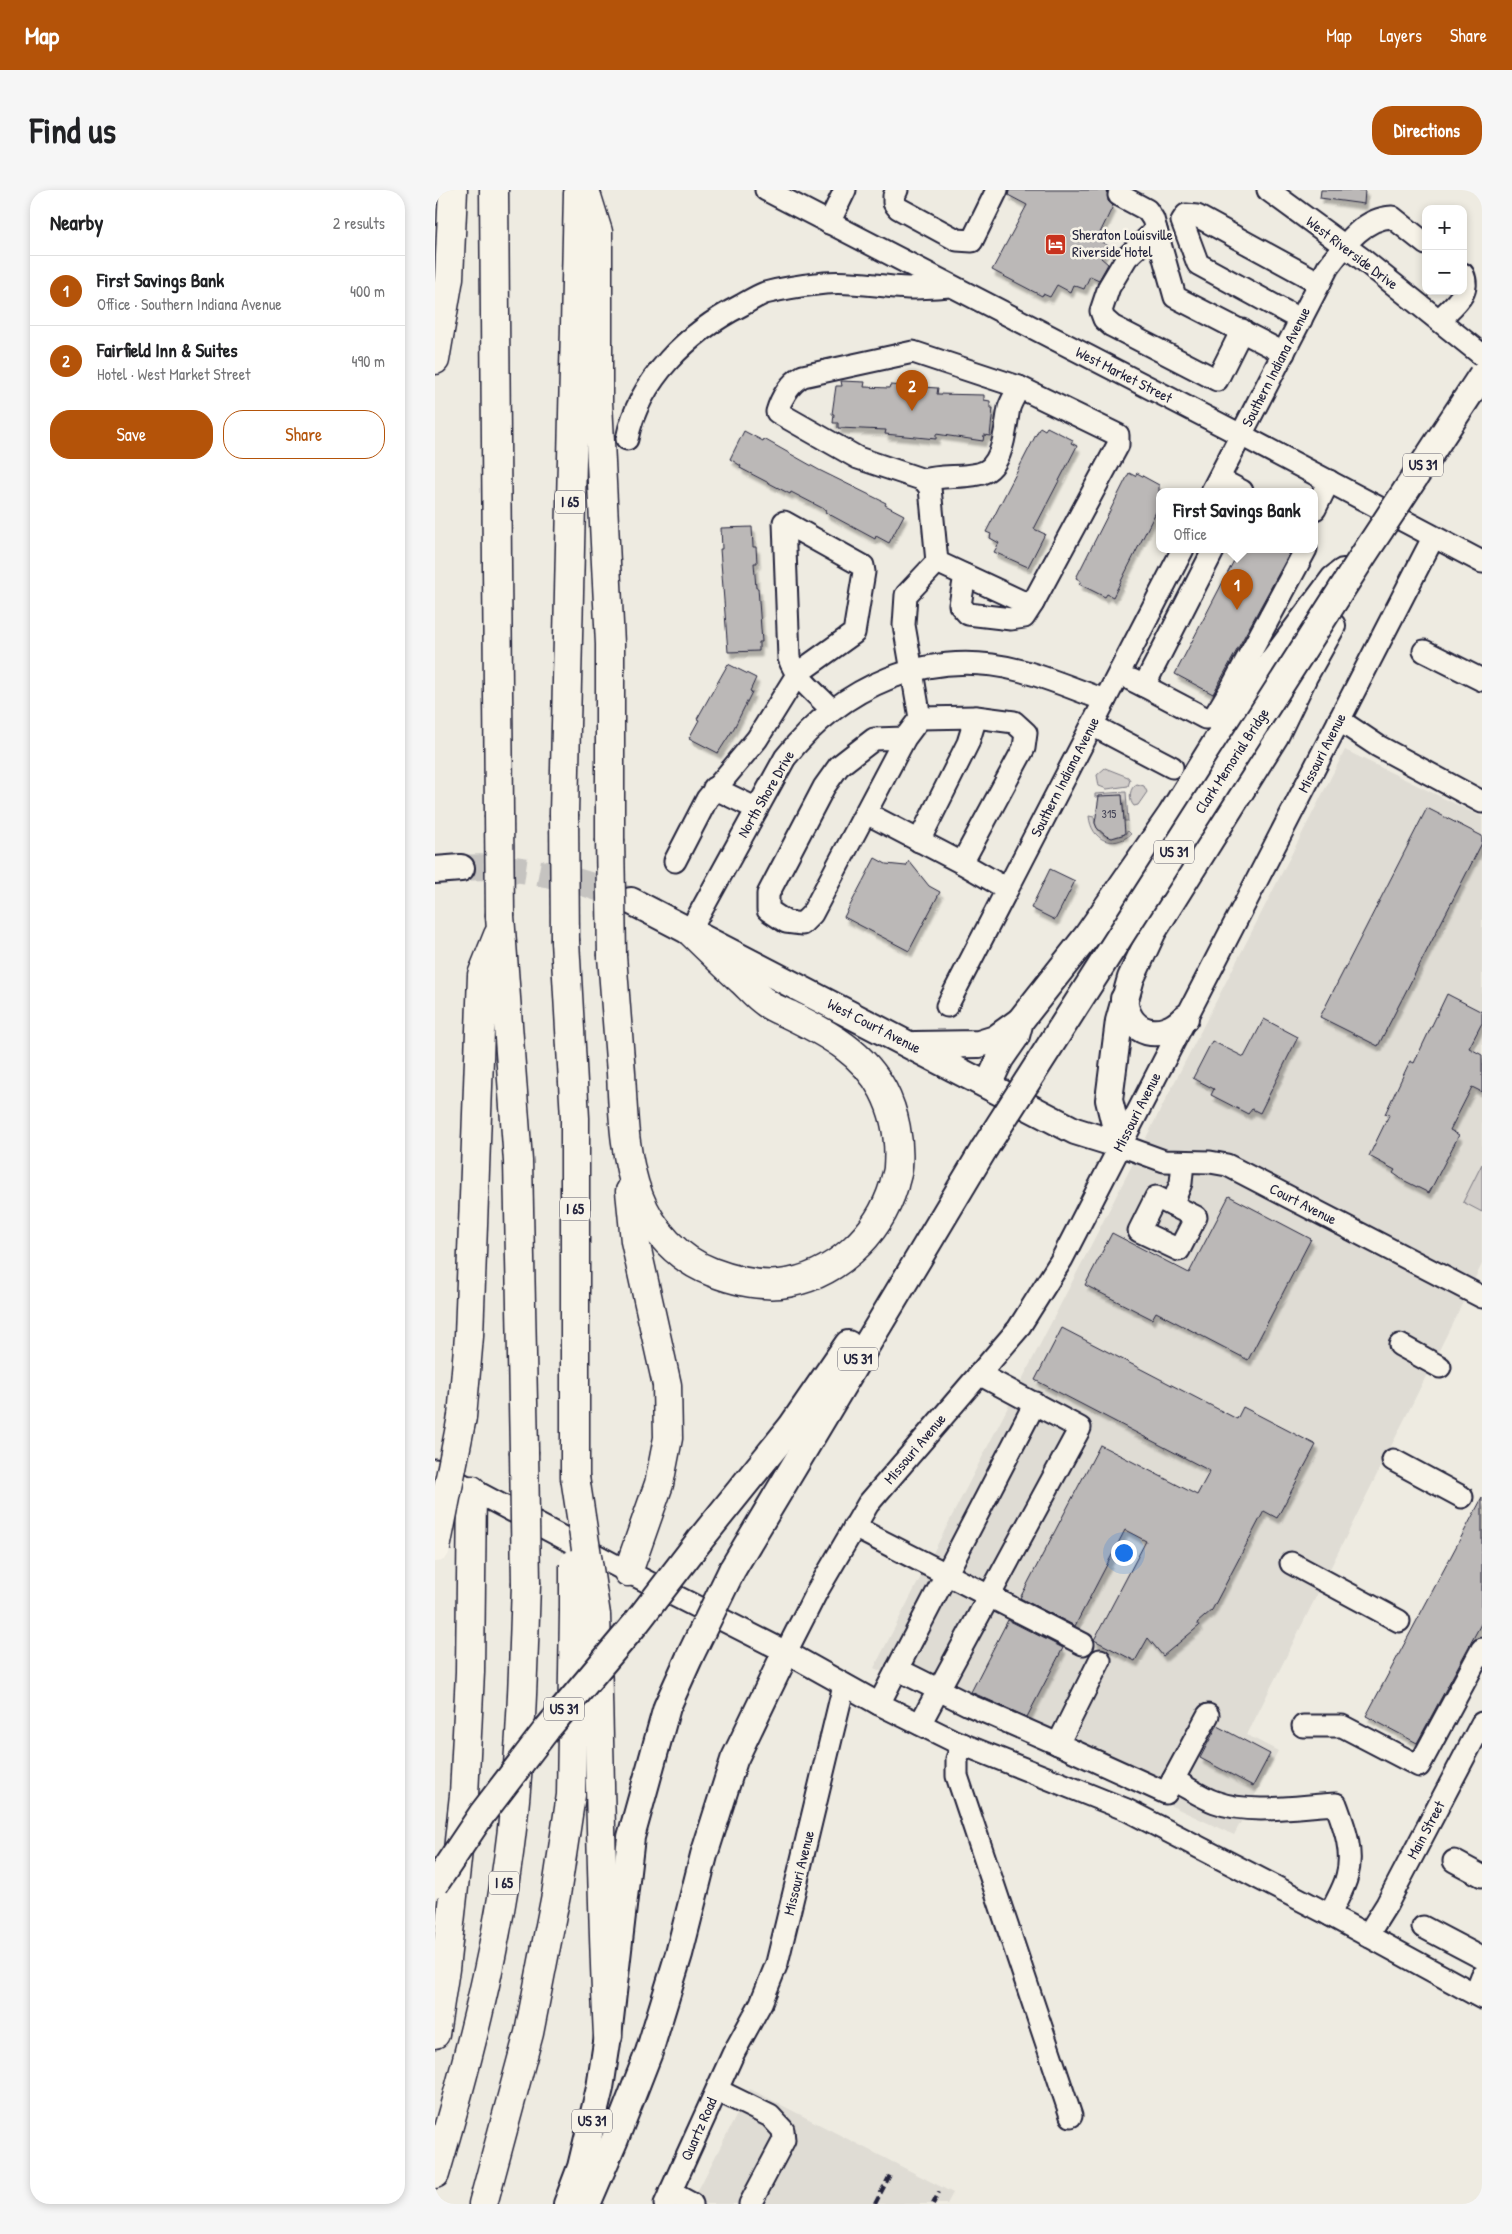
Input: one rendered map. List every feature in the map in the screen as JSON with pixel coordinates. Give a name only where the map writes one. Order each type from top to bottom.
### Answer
[{"type":"highway","points":[[435,360],[449,278],[453,190]]},
{"type":"highway","name":"I 65","points":[[435,2174],[491,1960],[509,1852],[521,1729],[526,1584],[518,1161],[500,922],[494,190]]},
{"type":"highway","name":"I 65","points":[[483,2204],[529,2033],[556,1895],[571,1795],[585,1614],[575,1477],[575,1118],[565,941],[565,814],[578,190]]},
{"type":"highway","points":[[585,190],[598,232],[598,402],[610,644],[612,956],[623,1119],[635,1241],[667,1385],[668,1430],[659,1484],[628,1572]]},
{"type":"highway","points":[[435,1550],[462,1417],[469,1336],[481,975],[500,922]]},
{"type":"highway","points":[[623,1119],[629,1166],[640,1199],[654,1226],[677,1252],[700,1267],[725,1277],[757,1284],[781,1284],[810,1276],[836,1264],[857,1246],[878,1222],[890,1196],[899,1169],[898,1136],[890,1106],[873,1073],[857,1056],[839,1042],[765,1003],[690,931]]},
{"type":"highway","points":[[435,2034],[445,1969],[464,1796],[470,1672],[472,1490]]},
{"type":"highway","points":[[585,1614],[603,1827],[604,1956],[609,2036]]},
{"type":"main road","name":"Clark Memorial Bridge","points":[[984,1149],[1363,556],[1482,375]]},
{"type":"main road","points":[[910,1045],[979,1044],[995,1039],[1020,1021],[1087,936],[1171,815],[1233,716],[1334,579],[1363,556]]},
{"type":"main road","points":[[1119,1145],[1109,1100],[1119,1021],[1124,999],[1139,957],[1153,931],[1275,736],[1307,669],[1342,608],[1363,556]]},
{"type":"main road","points":[[435,870],[461,868]]},
{"type":"main road","name":"West Court Avenue","points":[[631,901],[1075,1131],[1119,1145]]},
{"type":"main road","points":[[1124,999],[1127,1015],[1138,1027],[1146,1031],[1153,1033],[1167,1031],[1185,1018]]},
{"type":"main road","points":[[988,1085],[1000,1059],[1016,1036],[1020,1021]]},
{"type":"main road","name":"US 31","points":[[435,1884],[482,1814],[547,1729],[637,1622],[791,1427],[984,1149]]},
{"type":"main road","name":"US 31","points":[[567,2204],[581,2167],[600,2088],[609,2036],[631,1837],[667,1707],[732,1570],[984,1149]]},
{"type":"main road","points":[[587,2204],[649,2052],[679,1954],[704,1855],[734,1760],[786,1652]]},
{"type":"street","name":"West Market Street","points":[[766,190],[1241,435],[1433,538],[1482,562]]},
{"type":"street","points":[[829,223],[845,190]]},
{"type":"street","points":[[897,190],[894,196],[894,203],[898,208],[957,240],[965,242],[972,241],[997,190]]},
{"type":"street","name":"West Riverside Drive","points":[[1268,190],[1345,246],[1482,355]]},
{"type":"street","points":[[1119,195],[1147,210],[1153,219],[1175,297],[1284,353]]},
{"type":"street","points":[[1301,320],[1198,264],[1182,221],[1186,215],[1197,216],[1320,283]]},
{"type":"street","name":"Southern Indiana Avenue","points":[[1215,485],[1328,267],[1345,246],[1374,220],[1392,217],[1422,241]]},
{"type":"street","points":[[1157,230],[1127,258],[1109,287],[1101,311],[1104,319],[1112,326],[1217,380],[1242,330]]},
{"type":"street","points":[[627,439],[642,396],[659,371],[685,344],[724,314],[764,294],[825,283],[860,282],[908,288],[950,286]]},
{"type":"street","points":[[1439,320],[1462,295]]},
{"type":"street","points":[[965,575],[960,605],[968,614],[1011,619],[1024,618],[1118,445],[1118,434],[1019,387],[913,352],[803,376],[795,381],[780,403],[777,412],[858,458],[924,480],[937,477],[980,474],[990,470],[1003,444],[1010,405],[1019,387]]},
{"type":"street","points":[[905,738],[874,739],[839,766],[824,786],[768,894],[768,910],[786,922],[802,924],[812,914],[905,738],[921,718],[904,624],[906,595],[937,562],[929,488],[924,480]]},
{"type":"street","points":[[1318,503],[1329,481]]},
{"type":"street","points":[[1215,485],[1228,488]]},
{"type":"street","points":[[675,860],[714,788],[757,739],[798,673],[854,633],[864,572],[863,566],[784,522],[789,658],[792,667],[798,673],[832,710]]},
{"type":"street","name":"Missouri Avenue","points":[[786,1652],[816,1593],[869,1504],[1018,1329],[1062,1260],[1119,1145],[1433,538]]},
{"type":"street","name":"Southern Indiana Avenue","points":[[947,1006],[1181,553]]},
{"type":"street","points":[[1144,686],[1212,553]]},
{"type":"street","points":[[1118,673],[1205,718],[1214,717],[1304,553]]},
{"type":"street","points":[[937,562],[1025,603],[1033,603]]},
{"type":"street","points":[[1424,651],[1482,680]]},
{"type":"street","name":"North Shore Drive","points":[[690,931],[785,758],[807,732],[832,710],[856,694],[880,682],[912,671],[959,664],[999,666],[1019,670],[1105,700]]},
{"type":"street","points":[[921,718],[976,717],[1014,722],[1026,733],[1024,748],[962,863]]},
{"type":"street","points":[[919,842],[968,743],[976,717]]},
{"type":"street","points":[[1339,720],[1378,746],[1482,802]]},
{"type":"street","points":[[1092,725],[1172,767]]},
{"type":"street","points":[[714,788],[757,809]]},
{"type":"street","points":[[865,813],[962,863],[1007,889]]},
{"type":"street","name":"Court Avenue","points":[[1119,1145],[1164,1161],[1210,1162],[1227,1165],[1479,1296]]},
{"type":"street","points":[[1172,1205],[1181,1183],[1183,1162]]},
{"type":"street","points":[[1400,1345],[1440,1367]]},
{"type":"street","points":[[920,1724],[1080,1428],[979,1374]]},
{"type":"street","points":[[879,1704],[1035,1403]]},
{"type":"street","points":[[1393,1460],[1463,1497]]},
{"type":"street","points":[[435,1470],[628,1572],[786,1652],[879,1704],[963,1744],[1127,1810],[1367,1936],[1480,1989]]},
{"type":"street","points":[[854,1527],[1083,1644]]},
{"type":"street","points":[[1291,1563],[1399,1622]]},
{"type":"street","points":[[1303,1726],[1342,1726],[1419,1766],[1482,1649]]},
{"type":"street","points":[[1058,1744],[1100,1660]]},
{"type":"street","points":[[897,1668],[1020,1729],[1058,1744],[1166,1793],[1208,1715]]},
{"type":"street","name":"Missouri Avenue","points":[[733,2054],[761,2003],[777,1963],[844,1685]]},
{"type":"street","name":"Main Street","points":[[1367,1936],[1387,1904],[1482,1723]]},
{"type":"street","points":[[963,1744],[957,1759],[957,1776],[1071,2116]]},
{"type":"street","points":[[1173,1780],[1215,1802],[1233,1806],[1254,1808],[1336,1804],[1347,1836],[1350,1861],[1347,1876],[1329,1915]]},
{"type":"street","points":[[1454,1861],[1482,1876]]},
{"type":"street","points":[[1423,1927],[1482,1958]]},
{"type":"street","name":"Quartz Road","points":[[667,2198],[733,2054]]},
{"type":"street","points":[[717,2090],[770,2116],[783,2130],[784,2140],[750,2204]]},
{"type":"street","points":[[667,2198],[692,2204]]},
{"type":"shaded area","points":[[1345,750],[1482,817],[1482,1264],[1247,1735],[1278,1751],[1234,1835],[874,1668]]},
{"type":"shaded area","points":[[1105,768],[1128,777],[1130,780],[1128,786],[1107,789],[1099,786],[1097,775]]},
{"type":"shaded area","points":[[1137,784],[1144,786],[1147,792],[1138,805],[1134,806],[1130,799],[1130,793]]},
{"type":"shaded area","points":[[1126,792],[1128,821],[1124,821],[1122,795],[1095,797],[1095,794]]},
{"type":"shaded area","points":[[1089,816],[1094,817],[1098,829],[1106,836],[1117,837],[1128,831],[1131,834],[1117,841],[1110,842],[1104,840],[1094,831]]},
{"type":"shaded area","points":[[1482,1164],[1482,1212],[1463,1202]]},
{"type":"shaded area","points":[[750,2089],[953,2193],[947,2204],[691,2204]]},
{"type":"building","name":"Sheraton Louisville Riverside Hotel","points":[[1009,190],[1108,190],[1108,201],[1113,206],[1097,239],[1108,246],[1101,258],[1108,264],[1099,280],[1090,276],[1084,289],[1073,285],[1070,292],[1057,285],[1050,297],[1043,294],[1042,296],[992,270],[1027,205],[1008,195]]},
{"type":"building","points":[[1321,190],[1365,190],[1364,204],[1320,198]]},
{"type":"building","points":[[841,381],[865,382],[864,387],[889,388],[890,385],[938,388],[937,394],[984,395],[984,400],[990,401],[990,408],[993,408],[990,436],[984,435],[983,441],[936,434],[936,439],[885,434],[886,430],[838,428],[838,423],[833,423],[834,414],[832,414],[836,386],[842,386]]},
{"type":"building","points":[[1040,427],[1045,430],[1047,427],[1073,440],[1071,443],[1077,446],[1034,529],[1045,534],[1028,567],[994,552],[999,543],[990,538],[991,534],[986,532]]},
{"type":"building","points":[[744,431],[763,441],[764,439],[819,470],[886,503],[885,505],[904,515],[889,543],[876,536],[875,539],[825,512],[826,510],[740,468],[741,466],[730,459]]},
{"type":"building","points":[[1129,473],[1135,476],[1137,473],[1159,485],[1159,488],[1156,488],[1156,512],[1113,597],[1107,594],[1105,597],[1079,584],[1081,581],[1076,578]]},
{"type":"building","points":[[752,527],[753,547],[756,547],[757,563],[754,563],[762,642],[759,642],[759,651],[728,652],[720,549],[722,549],[721,528]]},
{"type":"building","points":[[1238,553],[1290,553],[1213,694],[1175,674]]},
{"type":"building","points":[[728,664],[756,678],[750,691],[752,692],[734,728],[718,753],[689,738],[699,720],[697,719]]},
{"type":"building","points":[[1122,795],[1125,834],[1112,838],[1106,836],[1097,828],[1095,823],[1099,796]]},
{"type":"building","points":[[1427,808],[1482,836],[1482,843],[1378,1046],[1320,1017]]},
{"type":"building","points":[[875,858],[886,864],[906,866],[909,861],[929,886],[940,892],[909,951],[844,917]]},
{"type":"building","points":[[1050,869],[1075,881],[1055,920],[1031,908]]},
{"type":"building","points":[[1447,994],[1482,1012],[1482,1023],[1469,1048],[1482,1055],[1482,1092],[1472,1087],[1450,1130],[1459,1135],[1429,1193],[1403,1180],[1393,1173],[1395,1170],[1369,1156],[1389,1115],[1385,1114],[1410,1061],[1414,1063]]},
{"type":"building","points":[[1264,1019],[1298,1037],[1260,1113],[1252,1109],[1248,1114],[1211,1095],[1214,1089],[1193,1078],[1212,1041],[1244,1057]]},
{"type":"building","points":[[1229,1196],[1311,1239],[1248,1360],[1156,1312],[1152,1319],[1085,1285],[1112,1233],[1189,1273]]},
{"type":"building","points":[[1062,1328],[1237,1419],[1243,1407],[1316,1445],[1277,1518],[1264,1511],[1212,1610],[1197,1623],[1199,1626],[1163,1656],[1148,1638],[1135,1661],[1094,1640],[1146,1541],[1125,1530],[1075,1626],[1020,1598],[1100,1445],[1197,1495],[1210,1471],[1035,1380]]},
{"type":"building","points":[[1482,1498],[1482,1622],[1417,1743],[1366,1716]]},
{"type":"building","points":[[1008,1620],[1063,1648],[1027,1717],[971,1692]]},
{"type":"building","points":[[1217,1726],[1270,1754],[1253,1786],[1200,1758]]},
{"type":"tunnel","points":[[461,868],[504,868],[547,874],[589,885],[630,900]]},
{"type":"railway","points":[[875,2204],[890,2175]]},
{"type":"railway","points":[[933,2204],[939,2192]]},
{"type":"place","name":"Sheraton Louisville Riverside Hotel","points":[[1056,244]]},
{"type":"place","name":"Fairfield Inn & Suites","points":[[912,411]]},
{"type":"place","name":"First Savings Bank","points":[[1237,610]]}]
